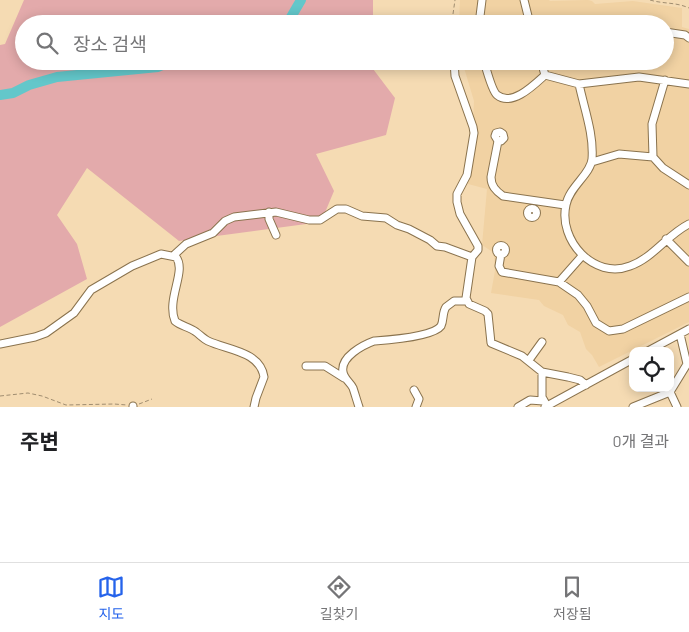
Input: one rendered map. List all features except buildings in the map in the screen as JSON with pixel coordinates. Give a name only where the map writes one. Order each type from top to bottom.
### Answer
[{"type":"street","points":[[480,15],[482,0]]},
{"type":"street","points":[[524,0],[528,15]]},
{"type":"street","points":[[674,33],[685,35],[689,38]]},
{"type":"street","points":[[455,70],[473,127],[467,175],[456,194],[460,214],[478,246],[478,250],[472,257],[471,275],[466,295],[467,301],[472,306],[481,308],[488,314],[491,343],[516,352],[530,360],[542,372],[580,380],[586,385]]},
{"type":"street","points":[[487,70],[494,92],[502,97],[514,98],[519,96],[545,75]]},
{"type":"street","points":[[544,70],[545,75]]},
{"type":"street","points":[[545,75],[579,84],[628,77],[689,84]]},
{"type":"street","points":[[653,157],[652,124],[665,80]]},
{"type":"street","points":[[579,84],[592,143],[592,162],[572,190],[565,206],[570,239],[582,256],[599,266],[628,267],[647,258],[666,239],[689,224]]},
{"type":"street","points":[[498,141],[491,177],[494,187],[503,196],[565,206]]},
{"type":"street","points":[[592,162],[620,154],[653,157],[664,168],[689,185]]},
{"type":"street","points":[[536,210],[542,206],[543,202]]},
{"type":"street","points":[[175,254],[191,241],[213,233],[228,219],[269,212],[283,213],[309,220],[320,220],[337,209],[346,208],[358,215],[386,218],[430,240],[437,246],[472,257]]},
{"type":"street","points":[[269,212],[269,218],[276,235]]},
{"type":"street","points":[[666,239],[689,262]]},
{"type":"street","points":[[0,344],[46,333],[80,308],[91,290],[139,262],[153,256],[168,254],[176,257],[179,264],[177,286],[172,299],[175,321],[195,331],[208,341],[230,350],[247,354],[261,368],[264,377],[254,407]]},
{"type":"street","points":[[500,254],[499,266],[502,272],[559,282],[578,296],[587,306],[596,323],[609,331],[623,329],[689,297]]},
{"type":"street","points":[[559,282],[582,256]]},
{"type":"street","points":[[359,407],[352,387],[343,373],[343,365],[351,355],[366,344],[374,341],[432,334],[440,328],[446,307],[454,301],[467,301]]},
{"type":"street","points":[[656,347],[689,329]]},
{"type":"street","points":[[674,385],[687,364],[680,334]]},
{"type":"street","points":[[530,360],[542,342]]},
{"type":"street","points":[[518,407],[530,400],[545,404],[586,385],[629,361]]},
{"type":"street","points":[[306,366],[325,366],[345,378]]},
{"type":"street","points":[[542,372],[545,404]]},
{"type":"street","points":[[414,390],[420,399],[416,407]]},
{"type":"street","points":[[633,407],[670,392],[677,407]]},
{"type":"path","points":[[452,15],[455,0]]},
{"type":"path","points":[[650,0],[658,3],[679,4],[689,8]]},
{"type":"path","points":[[0,396],[28,393],[66,405],[114,404],[133,406],[152,399]]},
{"type":"shaded area","points":[[24,0],[373,0],[373,15],[18,15]]},
{"type":"shaded area","points":[[460,0],[588,0],[595,4],[633,1],[682,8],[682,27],[689,29],[689,322],[639,347],[629,347],[629,352],[599,367],[586,349],[580,332],[568,325],[563,315],[544,306],[539,300],[491,293],[495,271],[494,253],[482,245],[487,189],[468,184],[477,131],[473,120],[474,101],[465,70],[674,70],[674,15],[459,15]]},
{"type":"shaded area","points":[[15,21],[15,70],[374,70],[395,98],[386,135],[316,154],[334,191],[321,222],[179,241],[87,168],[57,215],[77,244],[87,279],[0,327],[0,45],[5,44]]},
{"type":"waterway","points":[[292,15],[301,0]]},
{"type":"waterway","points":[[0,95],[13,93],[29,85],[57,77],[128,70]]}]
